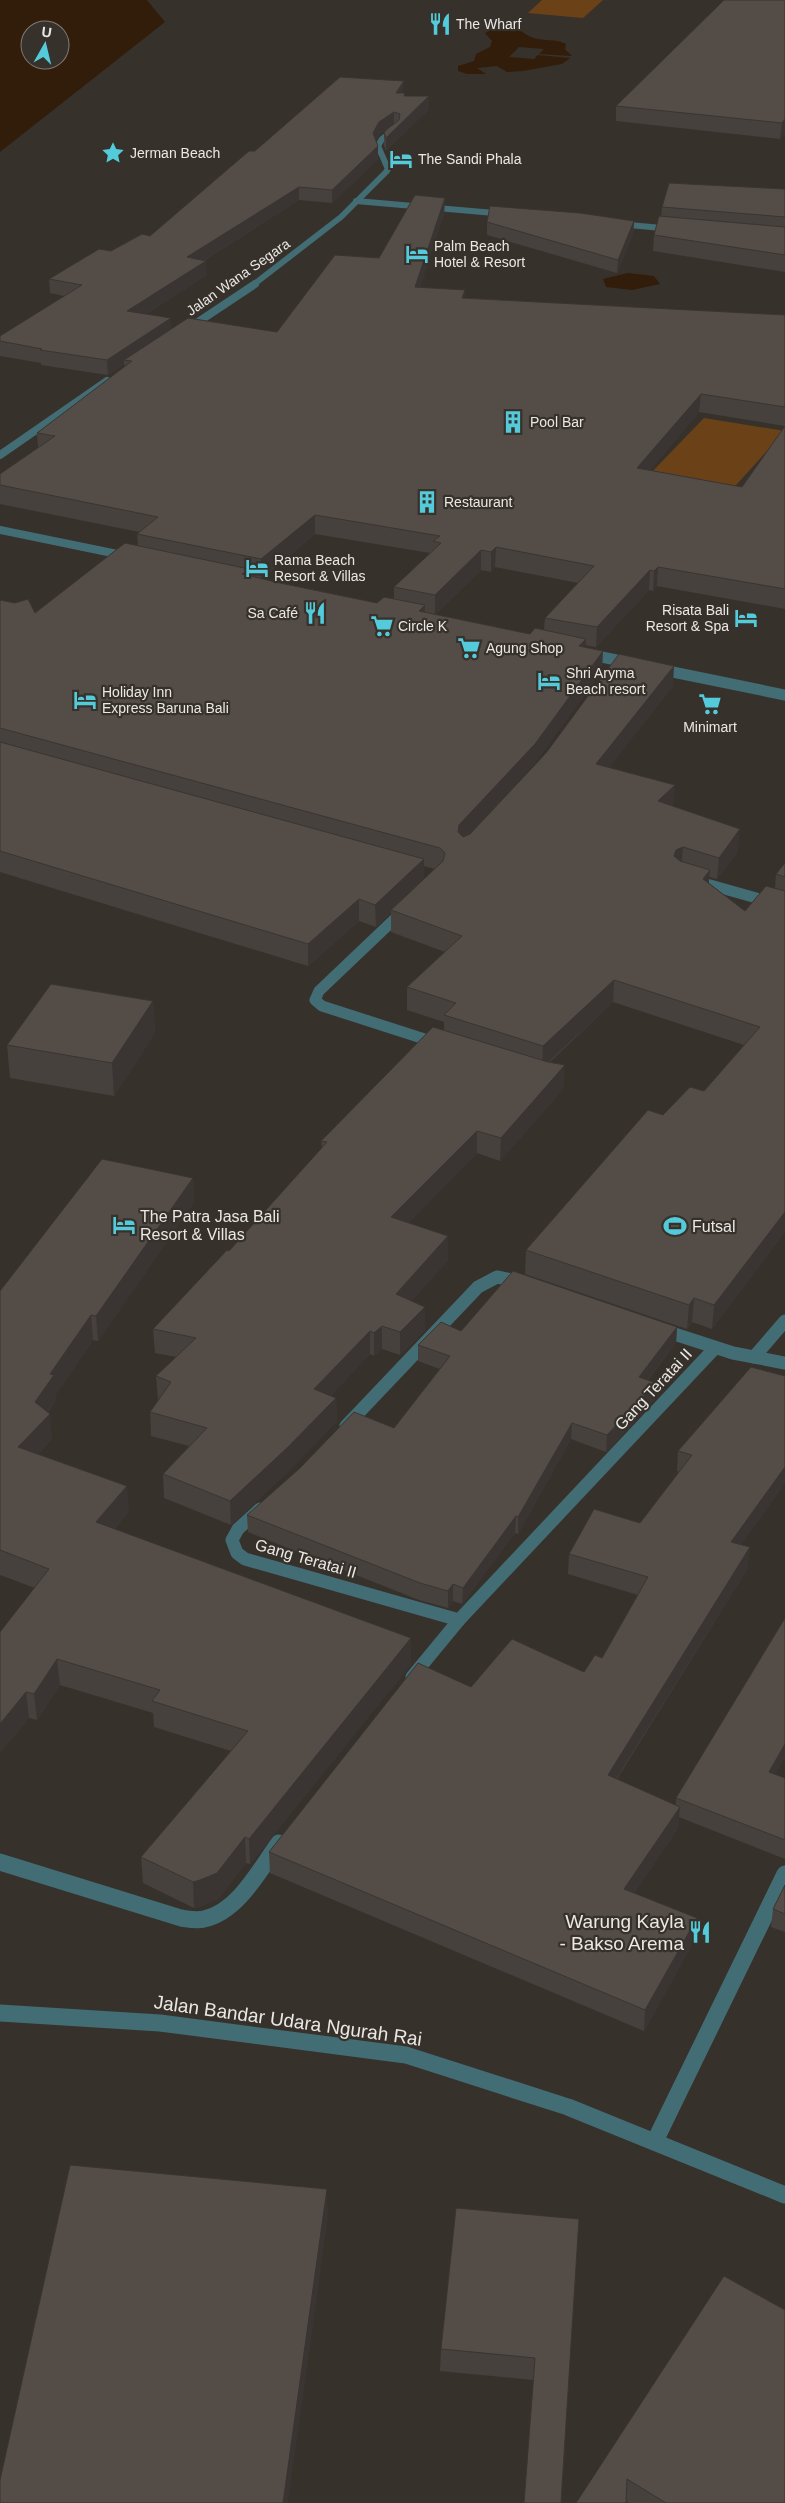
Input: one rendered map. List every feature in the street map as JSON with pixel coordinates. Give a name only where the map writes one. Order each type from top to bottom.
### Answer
[{"type":"street","name":"Jalan Wana Segara","points":[[181,334],[230,302],[310,243],[356,201],[388,169],[378,153],[378,146],[383,138],[396,129]]},
{"type":"street","points":[[356,201],[512,215]]},
{"type":"street","points":[[609,224],[678,230]]},
{"type":"street","points":[[0,455],[116,376]]},
{"type":"street","points":[[0,530],[137,558]]},
{"type":"street","points":[[580,652],[785,695]]},
{"type":"street","points":[[612,670],[619,661]]},
{"type":"street","points":[[690,879],[785,906]]},
{"type":"street","points":[[408,907],[319,990],[315,1000],[322,1006],[449,1046]]},
{"type":"street","points":[[336,1436],[485,1282],[504,1277],[539,1288]]},
{"type":"street","points":[[754,1357],[785,1321]]},
{"type":"street","name":"Gang Teratai II","points":[[650,1326],[716,1348],[785,1363]]},
{"type":"street","name":"Gang Teratai II","points":[[274,1497],[234,1534],[232,1545],[237,1554],[245,1559],[459,1620],[716,1348]]},
{"type":"street","points":[[404,1688],[459,1620]]},
{"type":"street","points":[[0,1862],[181,1918],[205,1919],[220,1912],[237,1898],[289,1830]]},
{"type":"street","points":[[655,2140],[785,1874]]},
{"type":"street","name":"Jalan Bandar Udara Ngurah Rai","points":[[0,2013],[160,2023],[406,2055],[568,2107],[655,2140],[785,2195]]},
{"type":"shaded area","points":[[0,0],[147,0],[165,22],[0,152]]},
{"type":"shaded area","points":[[542,0],[603,0],[583,18],[528,13]]},
{"type":"shaded area","points":[[510,28],[535,38],[566,44],[565,49],[572,56],[539,54],[544,49],[519,47],[509,57],[534,59],[538,55],[570,58],[562,64],[523,71],[507,72],[497,66],[477,68],[486,74],[467,74],[458,71],[458,66],[474,61],[476,54],[490,47],[492,41],[485,33],[493,29]]},
{"type":"shaded area","points":[[628,273],[654,276],[660,284],[632,290],[606,287],[603,279]]},
{"type":"shaded area","points":[[704,418],[785,431],[728,494],[645,479]]},
{"type":"building","points":[[724,0],[785,0],[785,119],[782,123],[616,106]]},
{"type":"building","points":[[340,77],[404,81],[396,93],[405,93],[404,96],[429,96],[386,138],[384,133],[399,120],[400,114],[394,112],[379,122],[373,133],[378,146],[332,190],[299,187],[187,257],[206,261],[127,311],[171,318],[107,360],[40,350],[42,349],[0,341],[0,336],[82,285],[49,279],[99,249],[111,251],[142,234],[150,236],[249,151],[255,151]]},
{"type":"building","points":[[669,183],[785,189],[785,217],[662,207]]},
{"type":"building","points":[[415,195],[445,198],[415,287],[465,290],[462,298],[785,315],[785,407],[701,394],[637,468],[742,487],[785,426],[785,589],[658,567],[654,571],[650,570],[597,627],[545,618],[594,566],[496,547],[491,552],[481,550],[435,595],[394,587],[441,543],[433,541],[440,536],[315,515],[261,559],[137,534],[158,517],[0,485],[0,474],[55,436],[37,433],[132,361],[124,360],[188,318],[277,332],[335,255],[379,258]]},
{"type":"building","points":[[490,206],[580,213],[634,221],[618,260],[487,222]]},
{"type":"building","points":[[659,216],[785,227],[785,255],[654,235]]},
{"type":"building","points":[[125,543],[249,569],[242,574],[280,583],[377,603],[384,597],[425,605],[419,611],[530,634],[535,628],[586,639],[579,646],[603,651],[535,744],[459,825],[458,832],[463,837],[470,834],[546,753],[619,654],[674,666],[596,764],[675,785],[658,801],[740,829],[719,858],[683,847],[676,850],[674,856],[680,861],[710,870],[703,879],[745,911],[766,886],[785,891],[785,1212],[714,1305],[694,1298],[689,1305],[526,1250],[648,1110],[663,1115],[690,1087],[704,1091],[760,1027],[614,980],[543,1046],[444,1015],[456,1003],[407,987],[462,936],[391,910],[443,861],[445,853],[440,848],[0,728],[0,600],[15,603],[28,599],[35,613]]},
{"type":"building","points":[[0,742],[424,859],[375,905],[359,899],[308,944],[0,851]]},
{"type":"building","points":[[785,863],[785,877],[776,874]]},
{"type":"building","points":[[51,984],[153,1001],[112,1063],[7,1045]]},
{"type":"building","points":[[433,1027],[548,1062],[565,1065],[501,1138],[477,1131],[391,1217],[448,1236],[396,1294],[425,1307],[400,1332],[382,1326],[374,1333],[370,1331],[314,1389],[336,1398],[287,1448],[230,1501],[163,1474],[207,1428],[150,1412],[171,1382],[156,1376],[196,1338],[153,1329],[227,1250],[229,1251],[327,1142],[321,1141]]},
{"type":"building","points":[[102,1159],[193,1178],[96,1316],[91,1315],[50,1374],[54,1375],[35,1402],[50,1414],[18,1447],[127,1486],[96,1522],[411,1638],[249,1839],[245,1837],[217,1873],[193,1882],[141,1857],[248,1731],[152,1701],[160,1690],[57,1659],[34,1694],[26,1692],[0,1724],[0,1632],[49,1569],[0,1550],[0,1291]]},
{"type":"building","points":[[513,1271],[677,1327],[639,1377],[656,1383],[607,1435],[572,1423],[518,1517],[516,1516],[463,1588],[453,1584],[448,1591],[420,1583],[247,1515],[300,1468],[354,1412],[394,1428],[450,1356],[418,1345],[441,1322],[461,1331]]},
{"type":"building","points":[[751,1367],[785,1376],[785,1467],[731,1542],[750,1547],[608,1775],[680,1807],[624,1889],[697,1918],[645,2010],[269,1852],[418,1663],[471,1687],[512,1639],[584,1672],[595,1655],[602,1658],[648,1577],[569,1554],[594,1509],[640,1523],[692,1455],[678,1451]]},
{"type":"building","points":[[785,1618],[785,1744],[769,1772],[785,1778],[785,1840],[676,1798]]},
{"type":"building","points":[[785,1885],[785,1914],[773,1909]]},
{"type":"building","points":[[70,2165],[327,2189],[283,2503],[0,2503],[0,2480]]},
{"type":"building","points":[[456,2208],[579,2219],[561,2503],[524,2503],[535,2358],[441,2349]]},
{"type":"building","points":[[724,2276],[785,2310],[785,2503],[666,2503],[627,2479],[626,2503],[576,2503]]},
{"type":"place","name":"The Wharf","points":[[440,24]]},
{"type":"place","name":"Jerman Beach","points":[[113,153]]},
{"type":"place","name":"The Sandi Phala","points":[[401,159]]},
{"type":"place","name":"Palm Beach Hotel & Resort","points":[[417,254]]},
{"type":"place","name":"Pool Bar","points":[[513,422]]},
{"type":"place","name":"Restaurant","points":[[427,502]]},
{"type":"place","name":"Rama Beach Resort & Villas","points":[[257,568]]},
{"type":"place","name":"Sa Café","points":[[315,613]]},
{"type":"place","name":"Risata Bali Resort & Spa","points":[[746,618]]},
{"type":"place","name":"Circle K","points":[[382,626]]},
{"type":"place","name":"Agung Shop","points":[[469,648]]},
{"type":"place","name":"Shri Aryma Beach resort","points":[[549,681]]},
{"type":"place","name":"Holiday Inn Express Baruna Bali","points":[[85,700]]},
{"type":"place","name":"Minimart","points":[[710,704]]},
{"type":"place","name":"The Patra Jasa Bali Resort & Villas","points":[[124,1225]]},
{"type":"place","name":"Futsal","points":[[675,1226]]},
{"type":"place","name":"Warung Kayla - Bakso Arema","points":[[700,1932]]}]
